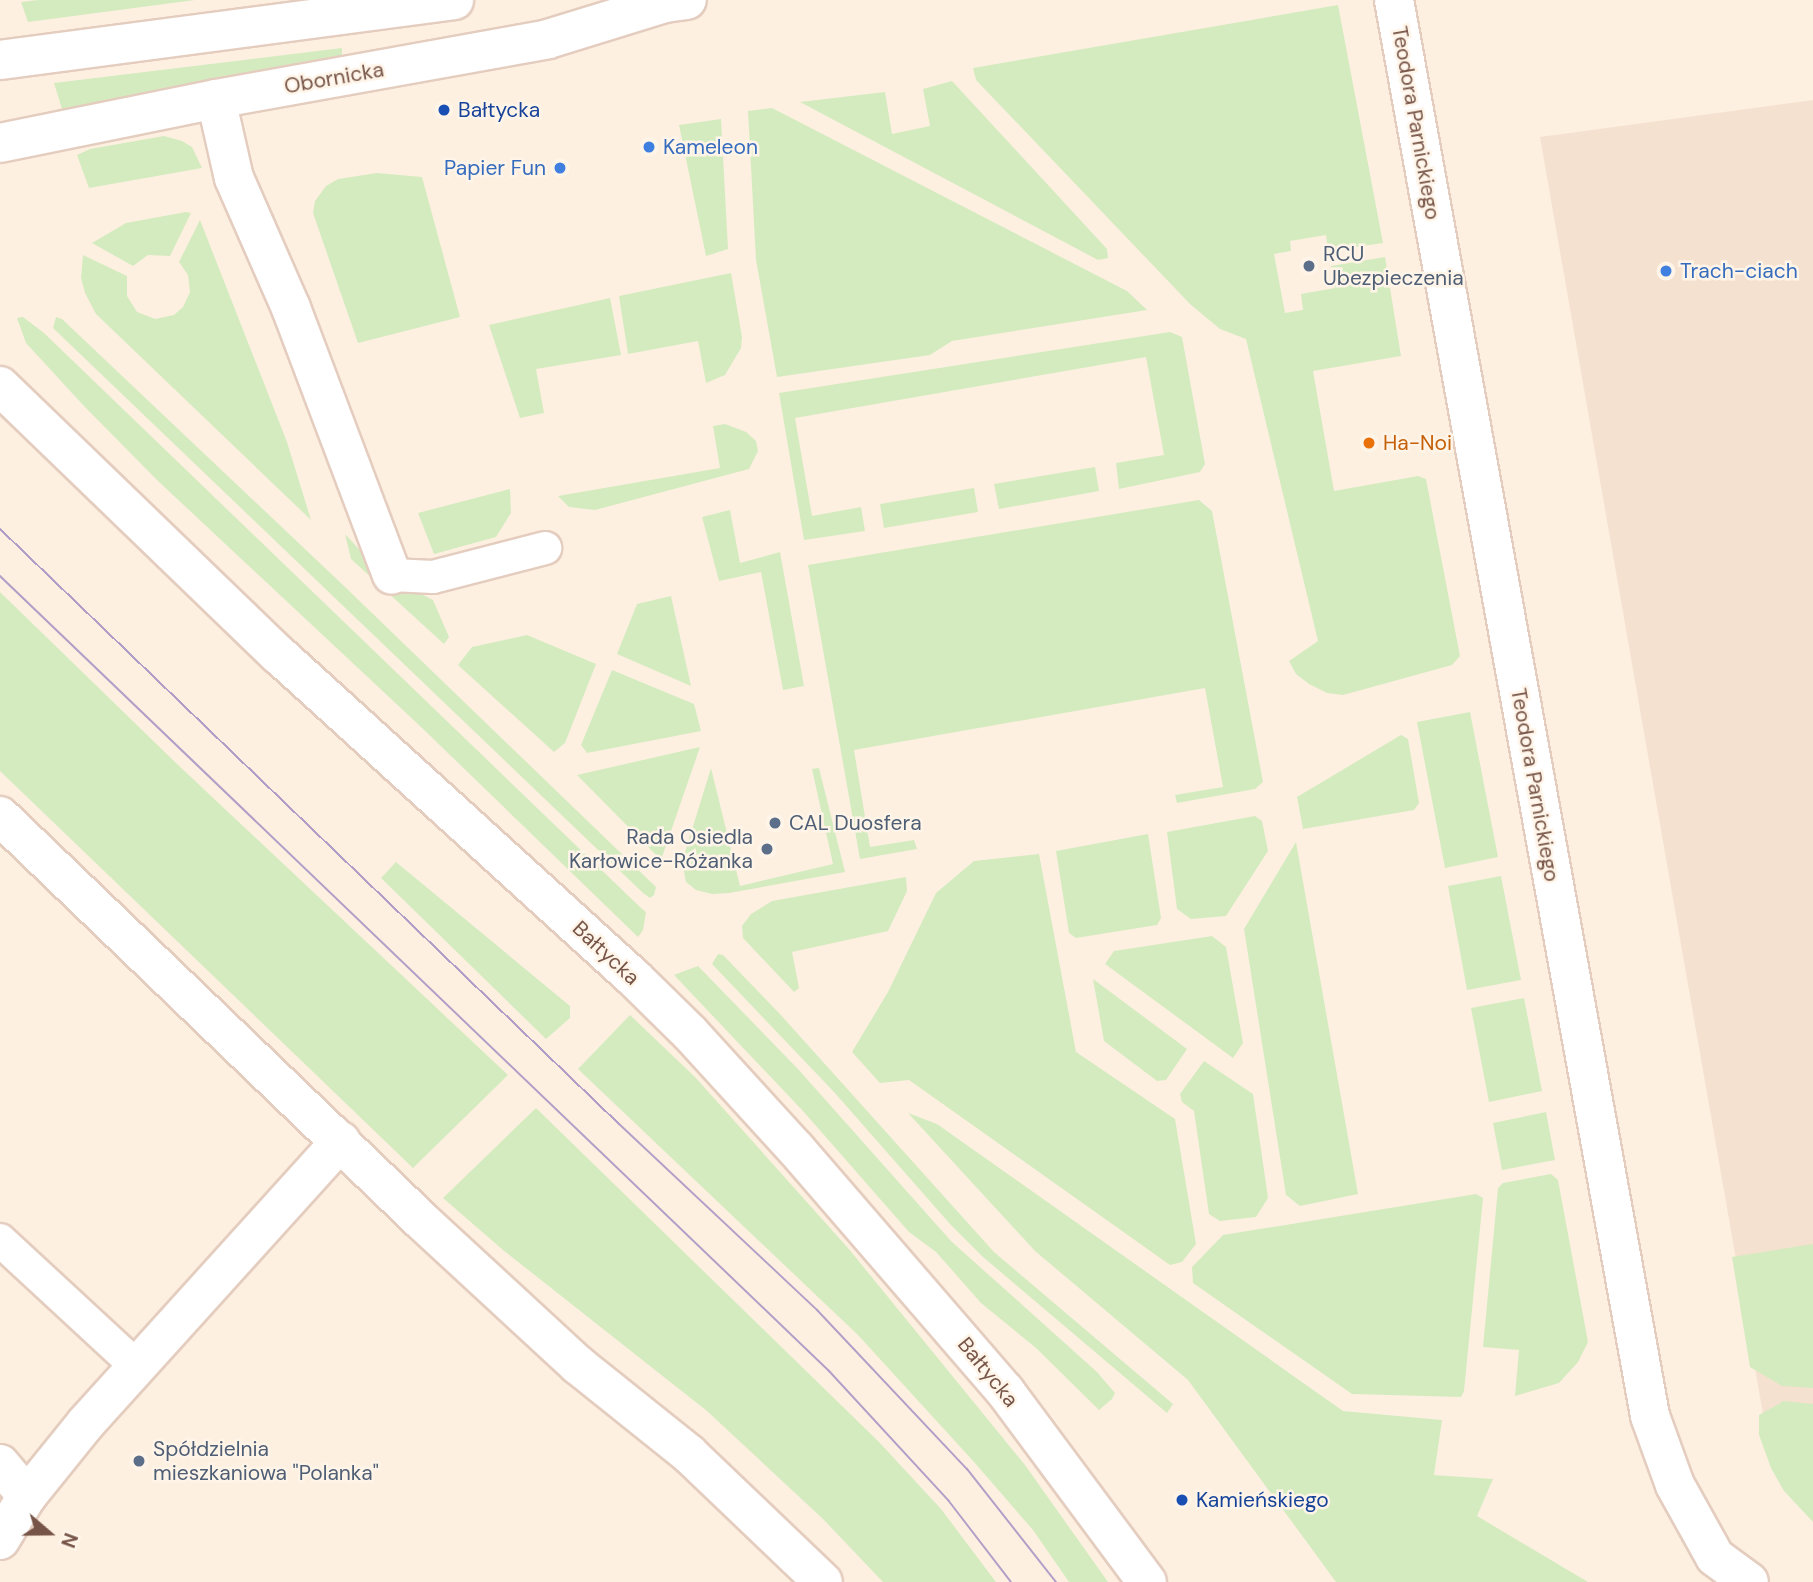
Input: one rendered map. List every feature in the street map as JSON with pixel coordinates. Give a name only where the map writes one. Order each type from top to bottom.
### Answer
[{"type":"main road","points":[[0,60],[454,0]]},
{"type":"main road","name":"Teodora Parnickiego","points":[[1394,0],[1650,1416],[1675,1485],[1715,1557],[1749,1582]]},
{"type":"main road","name":"Obornicka","points":[[13,140],[216,99],[548,39],[665,1]]},
{"type":"main road","points":[[216,99],[234,178],[291,308],[392,575]]},
{"type":"main road","points":[[0,173],[13,140]]},
{"type":"main road","name":"Bałtycka","points":[[0,386],[279,654],[634,978],[690,1033],[796,1149],[1005,1391],[1147,1582]]},
{"type":"main road","points":[[0,816],[569,1356],[689,1454],[823,1582]]},
{"type":"main road","points":[[0,1540],[27,1496],[136,1366],[341,1141]]},
{"type":"main road","points":[[0,1464],[27,1496]]},
{"type":"lane","points":[[392,575],[433,577],[545,548]]},
{"type":"lane","points":[[0,1240],[136,1366]]},
{"type":"shaded area","points":[[1813,100],[1813,1516],[1767,1437],[1540,137]]},
{"type":"green space","points":[[195,0],[28,22],[21,2]]},
{"type":"green space","points":[[1338,5],[1383,243],[1328,251],[1326,235],[1290,241],[1291,251],[1274,254],[1285,313],[1303,310],[1301,294],[1335,288],[1331,266],[1385,257],[1401,356],[1313,371],[1334,491],[1418,476],[1426,479],[1460,656],[1452,665],[1343,695],[1327,693],[1309,684],[1296,674],[1289,661],[1318,641],[1246,339],[1220,329],[1190,304],[976,80],[973,68]]},
{"type":"green space","points":[[342,48],[342,55],[62,109],[54,83]]},
{"type":"green space","points":[[952,81],[1107,249],[1108,258],[1098,260],[800,102],[885,92],[892,134],[930,126],[923,89]]},
{"type":"green space","points":[[772,108],[1127,291],[1147,310],[952,341],[930,355],[777,377],[756,260],[748,111]]},
{"type":"green space","points":[[721,119],[728,249],[706,256],[679,125]]},
{"type":"green space","points":[[164,136],[192,147],[202,168],[89,188],[77,155],[90,149]]},
{"type":"green space","points":[[377,173],[422,177],[460,317],[358,343],[313,213],[315,201],[326,186],[338,179]]},
{"type":"green space","points":[[191,213],[170,256],[148,255],[133,266],[92,243],[126,223]]},
{"type":"green space","points":[[200,220],[287,442],[311,520],[96,314],[85,293],[81,278],[83,255],[127,276],[127,296],[137,312],[155,319],[174,315],[183,307],[190,292],[188,275],[179,262]]},
{"type":"green space","points":[[731,273],[742,337],[741,348],[725,375],[706,383],[698,341],[628,354],[619,296]]},
{"type":"green space","points":[[610,298],[621,355],[536,369],[544,413],[520,418],[489,325]]},
{"type":"green space","points":[[23,317],[44,333],[646,912],[643,930],[638,937],[420,726],[158,481],[26,343],[17,318]]},
{"type":"green space","points":[[56,317],[62,319],[343,585],[656,887],[654,895],[650,898],[643,893],[53,328]]},
{"type":"green space","points":[[1170,332],[1182,337],[1205,464],[1200,472],[1119,489],[1116,463],[1164,455],[1146,357],[795,418],[812,516],[861,507],[865,531],[804,540],[779,393]]},
{"type":"green space","points":[[725,424],[746,432],[756,441],[758,451],[749,469],[595,510],[569,507],[558,496],[720,468],[713,426]]},
{"type":"green space","points":[[1095,467],[1099,491],[999,509],[994,484]]},
{"type":"green space","points":[[974,488],[978,512],[884,528],[880,504]]},
{"type":"green space","points":[[510,489],[511,513],[496,537],[434,554],[418,513]]},
{"type":"green space","points":[[1199,500],[1212,511],[1263,782],[1255,789],[1177,803],[1175,795],[1223,787],[1205,688],[854,750],[870,847],[914,840],[917,849],[860,859],[808,565]]},
{"type":"green space","points":[[730,510],[740,563],[780,552],[804,686],[783,690],[761,572],[719,581],[702,517]]},
{"type":"green space","points":[[345,534],[383,575],[433,600],[449,637],[444,644],[351,559]]},
{"type":"green space","points":[[0,592],[176,763],[508,1075],[413,1168],[0,771]]},
{"type":"green space","points":[[671,596],[691,686],[617,654],[637,604]]},
{"type":"green space","points":[[527,635],[596,664],[565,743],[554,752],[458,665],[472,647]]},
{"type":"green space","points":[[612,670],[694,704],[701,731],[587,753],[581,745]]},
{"type":"green space","points":[[1470,712],[1498,857],[1445,868],[1417,722]]},
{"type":"green space","points":[[1401,735],[1408,739],[1419,803],[1414,810],[1303,829],[1297,797]]},
{"type":"green space","points":[[700,747],[661,860],[577,775]]},
{"type":"green space","points":[[711,768],[740,886],[833,864],[812,769],[819,768],[845,872],[729,893],[712,894],[696,890],[686,882],[682,862]]},
{"type":"green space","points":[[1255,816],[1262,821],[1268,851],[1226,916],[1191,919],[1177,909],[1167,832]]},
{"type":"green space","points":[[1148,834],[1161,918],[1157,925],[1076,938],[1069,933],[1056,851]]},
{"type":"green space","points":[[1296,842],[1358,1194],[1300,1206],[1286,1195],[1244,929]]},
{"type":"green space","points":[[1039,854],[1076,1052],[1175,1119],[1196,1244],[1182,1262],[1170,1265],[909,1080],[880,1083],[852,1052],[888,992],[936,893],[974,861]]},
{"type":"green space","points":[[396,862],[570,1006],[570,1018],[546,1039],[381,878]]},
{"type":"green space","points":[[1501,876],[1521,980],[1467,990],[1448,886]]},
{"type":"green space","points":[[906,877],[907,891],[888,931],[792,952],[799,988],[794,992],[743,938],[742,926],[751,914],[772,901]]},
{"type":"green space","points":[[1212,936],[1226,947],[1243,1043],[1233,1058],[1105,964],[1114,951]]},
{"type":"green space","points":[[718,954],[723,955],[779,1013],[994,1252],[1173,1404],[1167,1413],[983,1257],[950,1224],[834,1092],[712,964]]},
{"type":"green space","points":[[698,966],[798,1069],[951,1241],[1097,1372],[1115,1393],[1112,1399],[1099,1410],[1036,1348],[981,1303],[936,1252],[909,1232],[803,1111],[674,975]]},
{"type":"green space","points":[[1093,979],[1187,1049],[1166,1080],[1157,1081],[1104,1041]]},
{"type":"green space","points":[[1524,998],[1542,1091],[1489,1102],[1471,1008]]},
{"type":"green space","points":[[630,1015],[695,1077],[848,1248],[1025,1465],[1108,1582],[1069,1582],[1033,1530],[858,1335],[578,1069]]},
{"type":"green space","points":[[1204,1061],[1253,1094],[1268,1198],[1256,1217],[1220,1221],[1209,1214],[1194,1111],[1182,1102],[1180,1094]]},
{"type":"green space","points":[[536,1108],[879,1442],[941,1509],[996,1582],[883,1582],[823,1519],[707,1411],[503,1250],[443,1198]]},
{"type":"green space","points":[[1546,1112],[1555,1160],[1502,1170],[1493,1123]]},
{"type":"green space","points":[[908,1113],[937,1124],[1343,1411],[1442,1420],[1434,1475],[1493,1479],[1477,1516],[1588,1582],[1336,1582],[1188,1380],[1035,1251]]},
{"type":"green space","points":[[1551,1174],[1558,1180],[1588,1342],[1578,1362],[1559,1383],[1515,1396],[1519,1350],[1483,1347],[1498,1188],[1503,1183]]},
{"type":"green space","points":[[1476,1194],[1483,1198],[1464,1391],[1461,1397],[1352,1394],[1193,1283],[1192,1267],[1223,1235]]},
{"type":"green space","points":[[1813,1244],[1813,1388],[1782,1386],[1750,1367],[1732,1257]]},
{"type":"green space","points":[[1784,1401],[1813,1404],[1813,1522],[1784,1491],[1771,1468],[1759,1435],[1759,1415]]},
{"type":"tram line","points":[[0,529],[619,1124],[817,1310],[967,1469],[1056,1582]]},
{"type":"tram line","points":[[0,576],[829,1371],[948,1500],[1011,1582]]},
{"type":"place","name":"Bałtycka","points":[[444,110]]},
{"type":"place","name":"Kameleon","points":[[649,147]]},
{"type":"place","name":"Papier Fun","points":[[560,168]]},
{"type":"place","name":"RCU Ubezpieczenia","points":[[1309,266]]},
{"type":"place","name":"Trach-ciach","points":[[1666,271]]},
{"type":"place","name":"Ha-Noi","points":[[1369,443]]},
{"type":"place","name":"CAL Duosfera","points":[[775,823]]},
{"type":"place","name":"Rada Osiedla Karłowice-Różanka","points":[[767,849]]},
{"type":"place","name":"Spółdzielnia mieszkaniowa \"Polanka\"","points":[[139,1461]]},
{"type":"place","name":"Kamieńskiego","points":[[1182,1500]]}]
